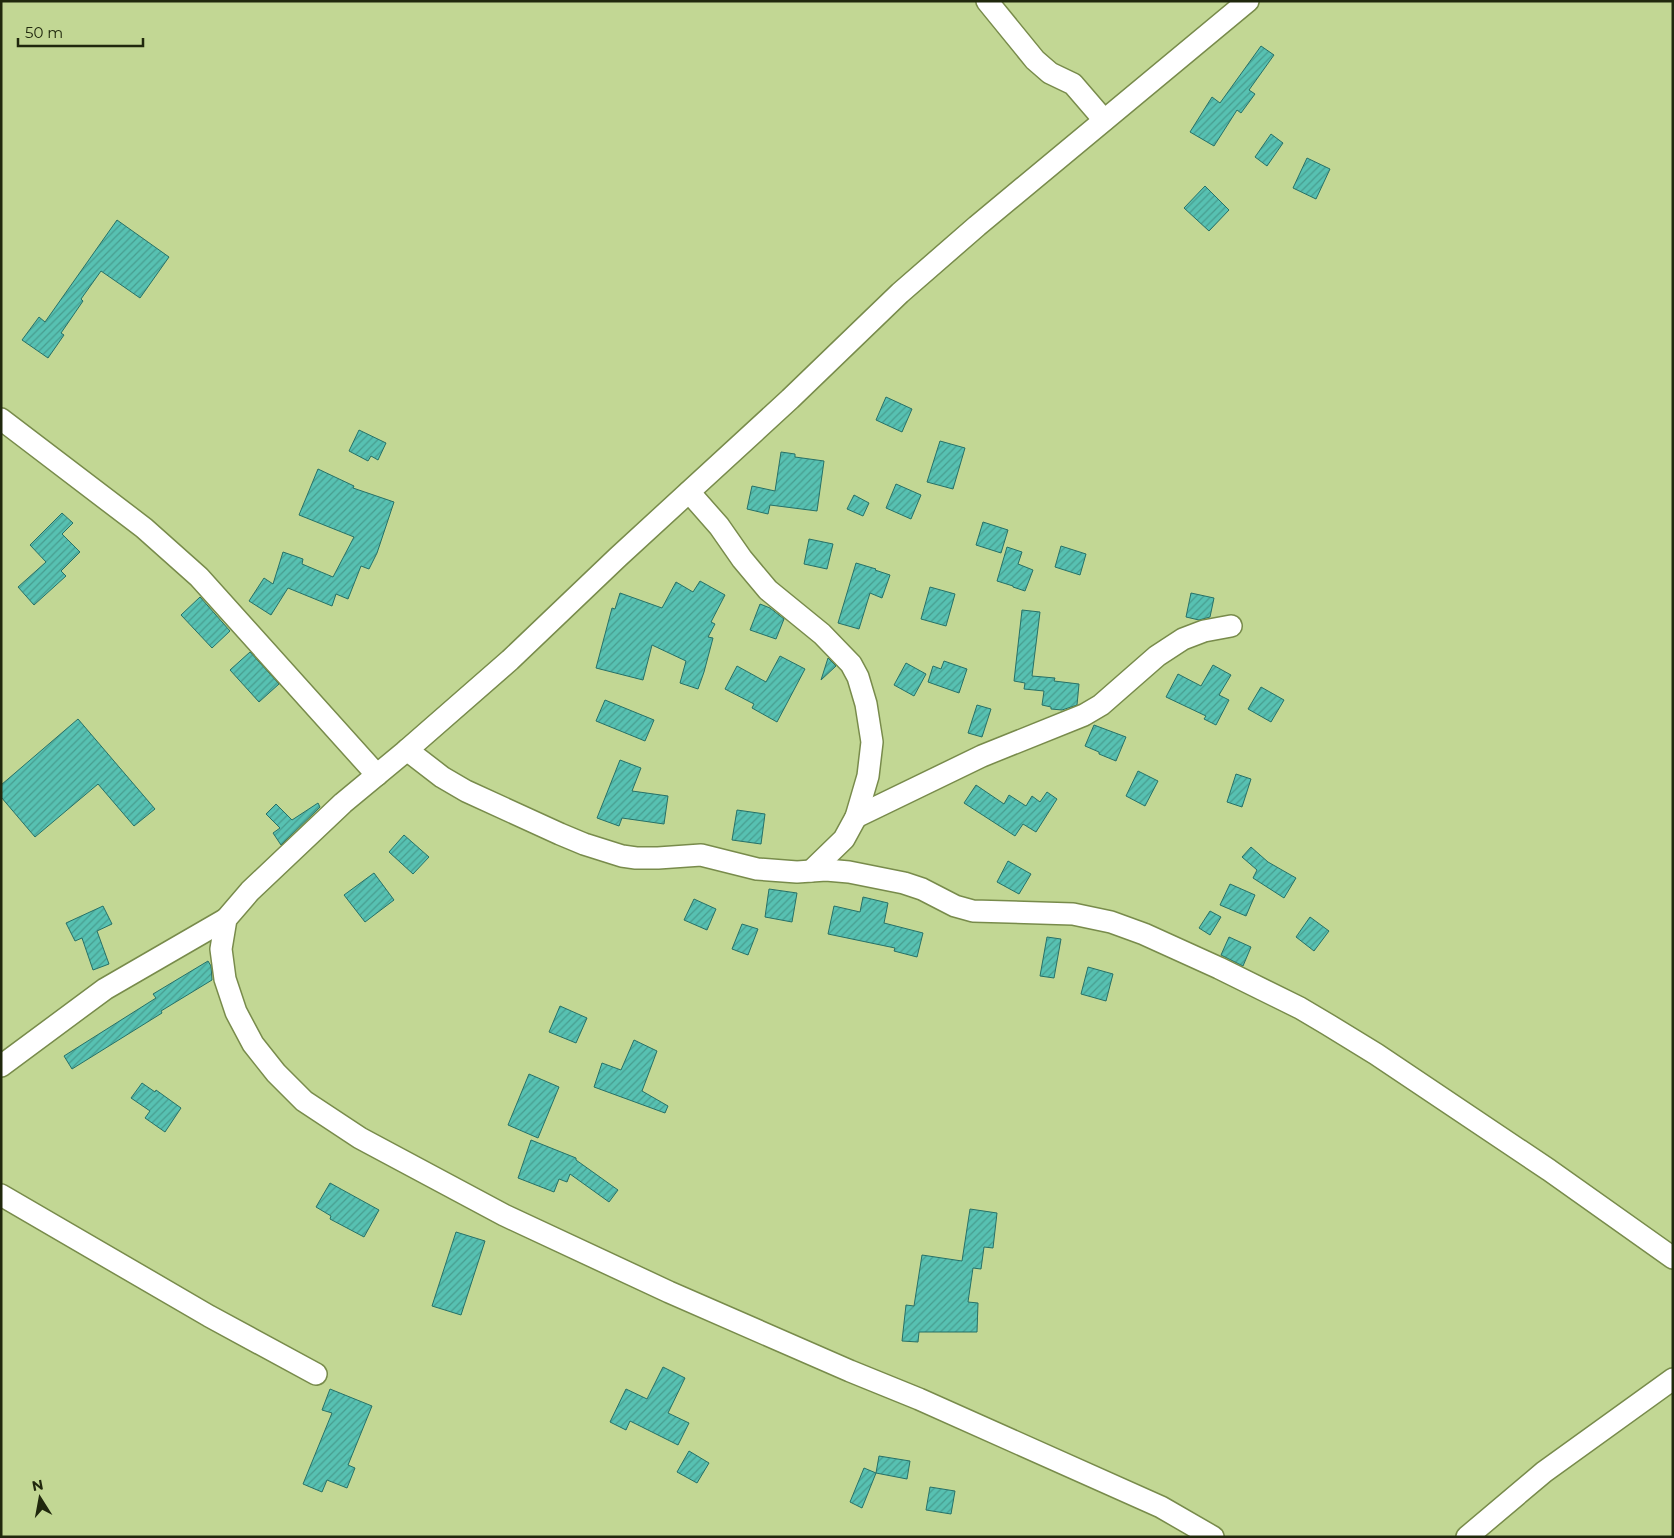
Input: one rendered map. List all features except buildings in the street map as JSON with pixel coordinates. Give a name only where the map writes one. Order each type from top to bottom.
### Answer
[{"type":"street","points":[[987,1],[1035,60],[1050,73],[1073,84],[1104,120]]},
{"type":"street","points":[[1,1066],[105,989],[226,919],[250,891],[343,803],[510,660],[618,557],[790,399],[900,293],[977,226],[1248,1]]},
{"type":"street","points":[[1,419],[144,528],[199,577],[377,775]]},
{"type":"street","points":[[689,492],[719,526],[742,559],[768,590],[822,634],[851,664],[858,677],[866,704],[872,742],[868,776],[856,817],[844,839],[810,871]]},
{"type":"street","points":[[856,817],[982,756],[1084,714],[1101,705],[1157,656],[1183,639],[1204,631],[1230,626]]},
{"type":"street","points":[[407,750],[442,777],[466,792],[584,844],[622,856],[658,858],[701,855],[757,869],[797,872],[826,870],[849,872],[904,883],[922,889],[955,906],[973,911],[1072,914],[1110,922],[1144,934],[1300,1008],[1327,1024],[1549,1170],[1673,1258]]},
{"type":"street","points":[[226,919],[221,949],[225,979],[236,1012],[253,1044],[276,1073],[304,1101],[360,1138],[521,1224],[669,1292],[919,1399],[1161,1507],[1213,1537]]},
{"type":"street","points":[[1,1195],[209,1316],[316,1374]]},
{"type":"street","points":[[1466,1537],[1544,1472],[1673,1380]]}]
